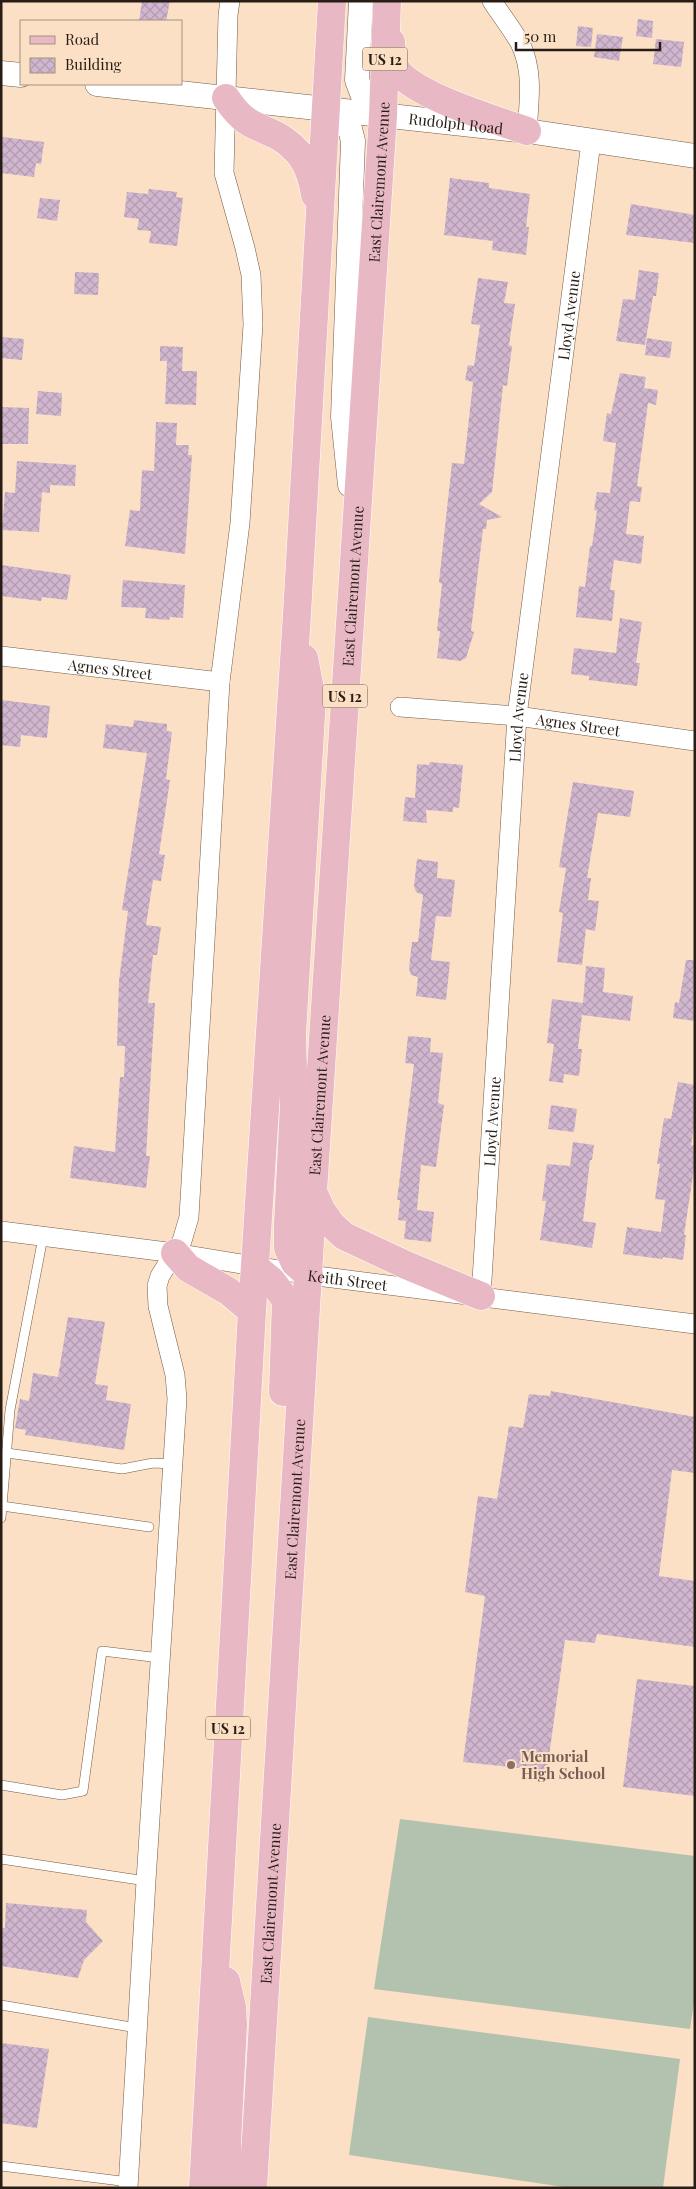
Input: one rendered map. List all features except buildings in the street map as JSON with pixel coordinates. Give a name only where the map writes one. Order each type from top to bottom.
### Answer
[{"type":"main road","name":"US 12","points":[[203,2188],[254,1267],[296,614],[332,1]]},
{"type":"main road","points":[[387,7],[393,59],[398,71],[414,84],[456,106],[527,131]]},
{"type":"main road","name":"East Clairemont Avenue","points":[[253,2188],[313,1192],[383,116],[387,7]]},
{"type":"main road","points":[[226,98],[247,121],[276,136],[300,154],[308,166],[313,181],[320,220]]},
{"type":"main road","points":[[296,614],[312,699],[292,1034],[294,1106],[288,1248],[295,1263],[309,1275]]},
{"type":"main road","points":[[313,1192],[326,1218],[344,1236],[406,1266],[481,1296]]},
{"type":"main road","points":[[175,1253],[188,1268],[228,1291],[252,1311]]},
{"type":"main road","points":[[254,1267],[271,1280],[286,1300],[279,1519],[289,1589]]},
{"type":"main road","points":[[216,1936],[232,2007],[233,2025],[227,2142],[230,2188]]},
{"type":"street","points":[[128,2185],[160,1658],[174,1464],[177,1387],[156,1296],[160,1276],[182,1241],[189,1217],[220,682],[240,523],[253,325],[251,274],[224,173],[230,1]]},
{"type":"street","points":[[361,1],[357,80],[363,96],[383,116]]},
{"type":"street","points":[[492,1],[520,44],[525,58],[530,86],[527,131]]},
{"type":"street","points":[[1,73],[20,75]]},
{"type":"street","name":"Rudolph Road","points":[[106,85],[527,131],[695,156]]},
{"type":"street","points":[[326,110],[350,130],[353,140],[343,417],[356,537]]},
{"type":"street","name":"Lloyd Avenue","points":[[481,1296],[517,716],[591,142]]},
{"type":"street","name":"Agnes Street","points":[[1,656],[220,682]]},
{"type":"street","name":"Agnes Street","points":[[400,707],[517,716],[695,741]]},
{"type":"street","name":"Keith Street","points":[[1,1231],[175,1253],[309,1275],[695,1324]]},
{"type":"lane","points":[[1,1518],[10,1410],[43,1237]]},
{"type":"lane","points":[[7,1453],[122,1469],[153,1463],[174,1464]]},
{"type":"lane","points":[[2,1506],[149,1527]]},
{"type":"lane","points":[[1,1785],[62,1795],[83,1791],[102,1651],[160,1658]]},
{"type":"lane","points":[[1,1859],[146,1881]]},
{"type":"lane","points":[[1,2005],[137,2028]]},
{"type":"lane","points":[[1,2166],[128,2185]]},
{"type":"green space","points":[[400,1819],[695,1856],[695,1996],[690,2029],[374,1989]]},
{"type":"green space","points":[[368,2017],[680,2059],[663,2188],[571,2188],[349,2155]]},
{"type":"place","name":"Memorial High School","points":[[511,1765]]}]
